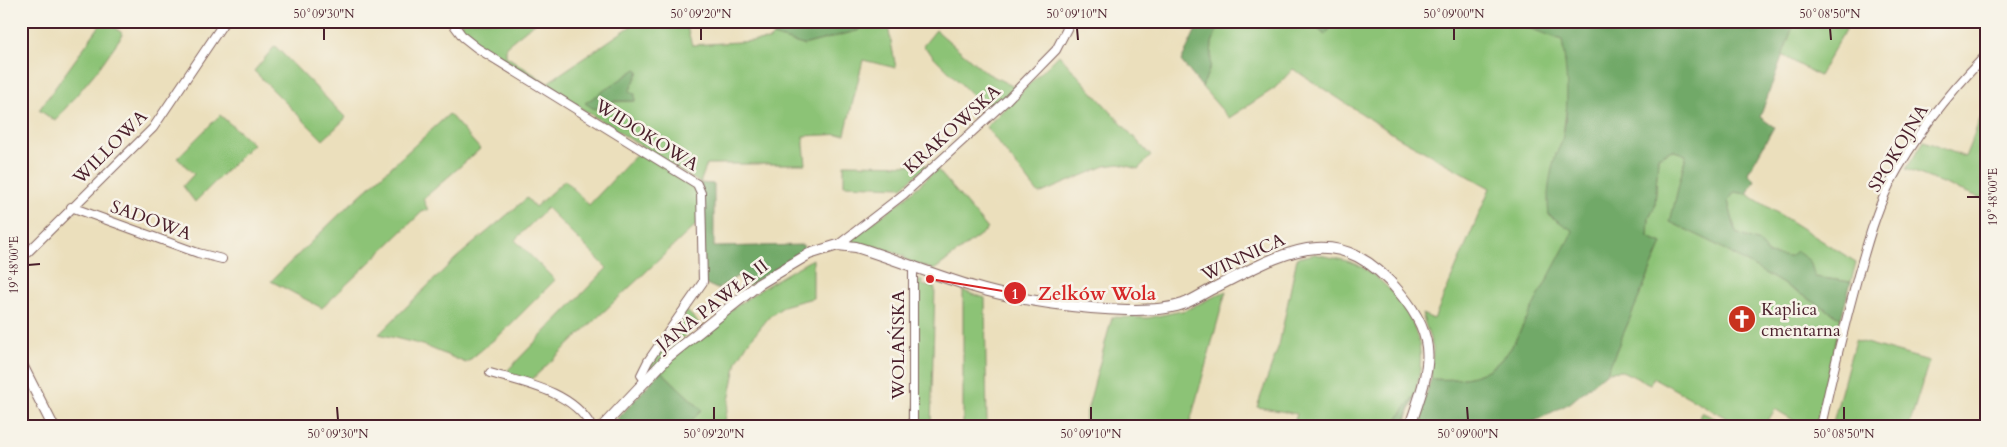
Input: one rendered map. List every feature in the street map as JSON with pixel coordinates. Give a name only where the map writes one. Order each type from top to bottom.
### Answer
[{"type":"street","name":"WILLOWA","points":[[21,259],[71,207],[153,128],[225,21]]},
{"type":"street","name":"WIDOKOWA","points":[[451,21],[463,37],[477,48],[697,184],[701,193],[703,282],[648,361],[641,375],[646,382]]},
{"type":"street","name":"KRAKOWSKA","points":[[838,245],[904,194],[1006,101],[1056,50],[1071,21]]},
{"type":"street","name":"SPOKOJNA","points":[[1821,426],[1866,246],[1889,186],[1912,146],[1946,97],[1986,55]]},
{"type":"street","name":"SADOWA","points":[[71,207],[198,253],[222,259]]},
{"type":"street","name":"JANA PAWŁA II","points":[[603,426],[669,356],[759,284],[809,254],[838,245],[856,247],[974,287]]},
{"type":"street","name":"WINNICA","points":[[974,287],[1035,300],[1125,310],[1160,309],[1183,304],[1288,252],[1310,247],[1339,249],[1364,260],[1384,274],[1402,295],[1422,325],[1428,350],[1427,367],[1410,426]]},
{"type":"street","name":"WOLAŃSKA","points":[[913,265],[913,426]]},
{"type":"street","points":[[21,363],[54,426]]},
{"type":"street","points":[[490,373],[566,400],[580,411],[590,426]]},
{"type":"green space","points":[[103,21],[107,21],[123,34],[99,68],[55,121],[39,110]]},
{"type":"green space","points":[[465,21],[537,21],[506,46],[506,56],[547,83],[631,26],[629,21],[685,21],[692,45],[769,40],[773,36],[803,45],[860,30],[863,21],[887,21],[896,68],[863,60],[845,134],[803,136],[806,164],[707,164],[700,183],[471,39],[457,26]],"holes":[[[637,70],[639,71],[629,92],[635,101],[586,103]]]},
{"type":"green space","points":[[773,21],[863,21],[860,30],[803,45],[773,36]]},
{"type":"green space","points":[[1200,21],[1215,21],[1218,27],[1212,43],[1210,68],[1202,87],[1181,61]]},
{"type":"green space","points":[[1215,21],[1308,21],[1325,35],[1336,21],[1510,21],[1562,40],[1568,75],[1567,105],[1562,141],[1556,154],[1549,215],[1574,231],[1511,348],[1495,365],[1486,371],[1466,378],[1431,379],[1433,348],[1422,314],[1434,319],[1490,188],[1398,137],[1293,69],[1275,88],[1229,118],[1202,87],[1210,68],[1212,43],[1218,27]]},
{"type":"green space","points":[[1308,21],[1336,21],[1325,35]]},
{"type":"green space","points":[[1510,21],[1795,21],[1760,117],[1774,127],[1748,173],[1755,180],[1747,194],[1735,192],[1728,201],[1736,233],[1759,242],[1768,254],[1789,257],[1796,251],[1810,261],[1815,277],[1851,282],[1841,318],[1710,241],[1670,222],[1686,155],[1672,150],[1658,157],[1655,206],[1649,217],[1648,237],[1662,243],[1607,372],[1570,403],[1531,423],[1529,426],[1416,426],[1431,379],[1466,378],[1486,371],[1503,358],[1511,348],[1573,231],[1549,215],[1548,208],[1550,177],[1556,154],[1562,142],[1566,115],[1566,77],[1562,40]]},
{"type":"green space","points":[[1795,21],[1849,23],[1819,76],[1782,55]]},
{"type":"green space","points":[[936,30],[985,72],[1016,88],[989,112],[923,46]]},
{"type":"green space","points":[[275,46],[346,118],[323,140],[254,71]]},
{"type":"green space","points":[[1059,55],[1151,156],[1138,169],[1119,164],[1105,166],[1039,194],[986,127]]},
{"type":"green space","points":[[636,69],[639,71],[629,92],[635,94],[635,101],[615,101],[594,109],[585,103]]},
{"type":"green space","points":[[449,114],[480,149],[423,199],[428,210],[422,212],[322,308],[271,281],[343,211]]},
{"type":"green space","points":[[220,115],[253,144],[195,202],[183,186],[194,174],[177,158]]},
{"type":"green space","points":[[1981,117],[1986,118],[1986,200],[1906,169],[1924,141],[1965,157]]},
{"type":"green space","points":[[1672,150],[1686,155],[1671,222],[1710,241],[1841,318],[1816,426],[1803,426],[1775,409],[1765,426],[1741,426],[1654,378],[1650,384],[1622,371],[1607,372],[1662,243],[1648,237],[1649,217],[1655,206],[1658,157]]},
{"type":"green space","points":[[639,152],[690,181],[699,192],[700,221],[529,382],[505,373],[607,268],[547,208],[515,240],[555,280],[503,332],[466,363],[423,345],[379,334],[455,259],[527,198],[535,207],[565,180],[589,205]]},
{"type":"green space","points":[[844,164],[928,165],[902,187],[844,185]]},
{"type":"green space","points":[[937,169],[988,229],[934,270],[876,246],[875,249],[850,242],[851,239],[902,201]]},
{"type":"green space","points":[[700,183],[714,184],[714,247],[803,245],[805,251],[748,286],[741,274],[717,289],[704,283]]},
{"type":"green space","points":[[1735,192],[1747,194],[1856,262],[1851,282],[1815,277],[1789,257],[1768,254],[1759,242],[1736,233],[1728,201]]},
{"type":"green space","points":[[1315,254],[1351,262],[1368,271],[1389,289],[1407,312],[1413,325],[1418,338],[1421,360],[1420,370],[1414,396],[1392,426],[1293,426],[1297,414],[1257,407],[1279,345],[1297,258]]},
{"type":"green space","points":[[813,259],[813,298],[786,305],[770,316],[748,343],[737,361],[724,426],[686,426],[702,410],[661,371],[713,323],[732,309],[772,282]]},
{"type":"green space","points":[[920,279],[923,281],[922,285],[935,288],[931,426],[915,426],[916,287]]},
{"type":"green space","points":[[963,291],[985,298],[987,426],[963,426]]},
{"type":"green space","points":[[1226,291],[1189,426],[1083,426],[1112,317],[1148,318],[1186,310]]},
{"type":"green space","points":[[686,310],[700,324],[680,340],[646,377],[644,375],[649,365]]},
{"type":"green space","points":[[1855,340],[1929,361],[1909,426],[1832,426]]},
{"type":"green space","points":[[661,371],[702,410],[686,426],[611,426]]},
{"type":"green space","points":[[1416,393],[1403,426],[1392,426]]},
{"type":"green space","points":[[1701,412],[1725,423],[1724,426],[1697,426]]},
{"type":"place","name":"Zelków Wola","points":[[930,279]]},
{"type":"place","name":"Kaplica cmentarna","points":[[1742,319]]}]
